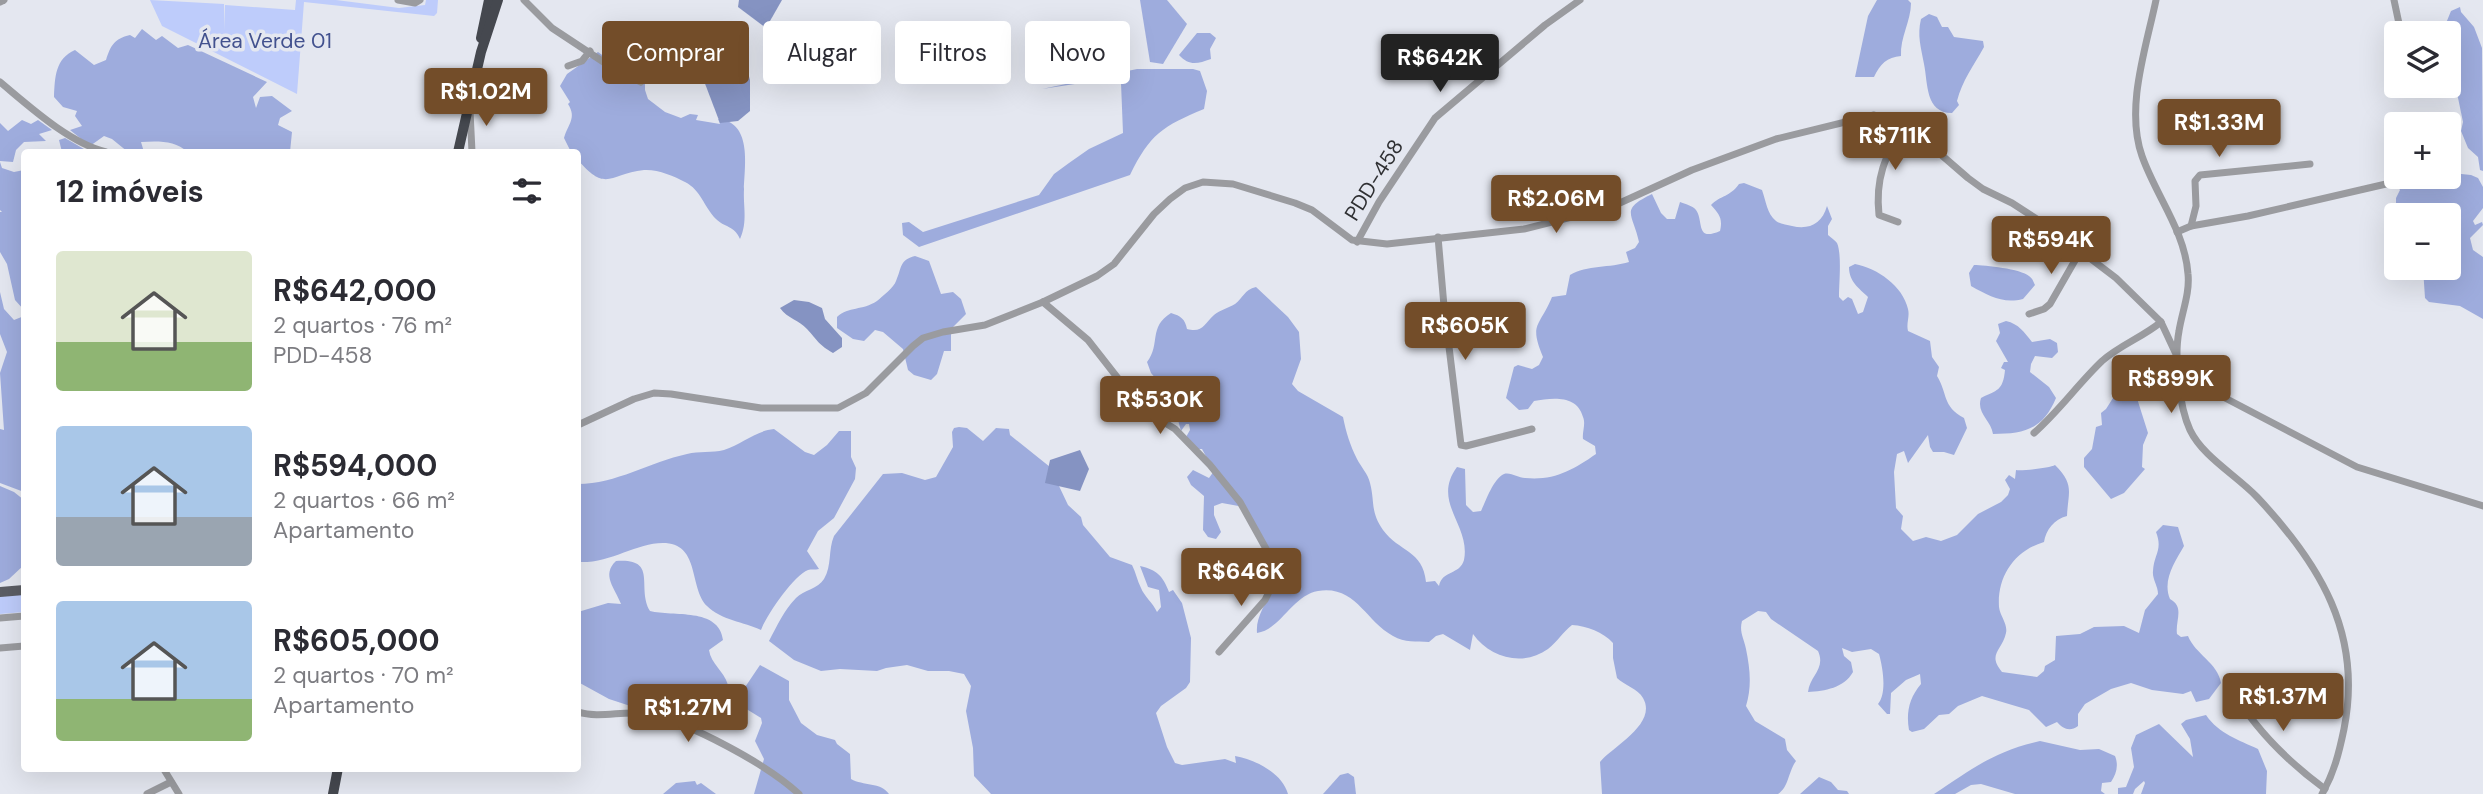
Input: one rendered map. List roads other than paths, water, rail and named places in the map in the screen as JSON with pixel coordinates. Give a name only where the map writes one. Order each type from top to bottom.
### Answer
[{"type":"highway","points":[[481,52],[489,0]]},
{"type":"highway","points":[[459,149],[481,52],[498,0]]},
{"type":"highway","points":[[333,794],[337,772]]},
{"type":"main road","points":[[0,592],[21,590]]},
{"type":"street","points":[[398,0],[415,3],[420,0]]},
{"type":"street","points":[[524,0],[552,28],[602,60]]},
{"type":"street","name":"PDD-458","points":[[1357,242],[1379,202],[1435,118],[1545,25],[1580,0]]},
{"type":"street","points":[[2156,0],[2137,99],[2137,138],[2147,168],[2186,257],[2189,283],[2175,355],[2186,418],[2190,431],[2201,446],[2253,494],[2293,537],[2330,598],[2341,625],[2345,646],[2348,710],[2335,768],[2323,792],[2252,721],[2230,686]]},
{"type":"street","points":[[2394,0],[2398,21]]},
{"type":"street","points":[[568,66],[582,61],[590,51]]},
{"type":"street","points":[[0,82],[59,128],[94,149]]},
{"type":"street","points":[[469,106],[472,149]]},
{"type":"street","points":[[581,424],[634,399],[654,393],[761,408],[838,408],[866,393],[923,338],[985,325],[1043,302],[1108,269],[1170,199],[1185,188],[1203,182],[1233,184],[1295,203],[1312,210],[1357,242],[1387,244],[1524,229],[1611,207],[1692,170],[1776,139],[1864,116],[1882,116],[1916,133],[1983,189],[2012,203],[2081,250],[2116,278],[2161,322],[2182,367],[2206,388],[2334,457],[2399,481],[2483,506]]},
{"type":"street","points":[[1898,222],[1879,215],[1878,192],[1880,173],[1903,126]]},
{"type":"street","points":[[2191,226],[2196,206],[2196,181],[2200,175],[2310,164]]},
{"type":"street","points":[[2177,232],[2191,226],[2248,216],[2384,184]]},
{"type":"street","points":[[1438,237],[1461,445],[1532,429]]},
{"type":"street","points":[[2029,314],[2050,304],[2081,250]]},
{"type":"street","points":[[1043,302],[1088,341],[1144,406],[1175,429],[1210,464],[1240,502],[1279,572],[1265,600],[1219,652]]},
{"type":"street","points":[[2034,433],[2102,362],[2126,344],[2145,336],[2161,322]]},
{"type":"street","points":[[0,618],[21,616]]},
{"type":"street","points":[[0,648],[21,646]]},
{"type":"street","points":[[581,713],[649,715],[685,728],[719,743],[799,794]]},
{"type":"street","points":[[165,772],[178,794]]},
{"type":"street","points":[[146,794],[171,782]]},
{"type":"park label","name":"Área Verde 01","points":[[265,41]]}]
